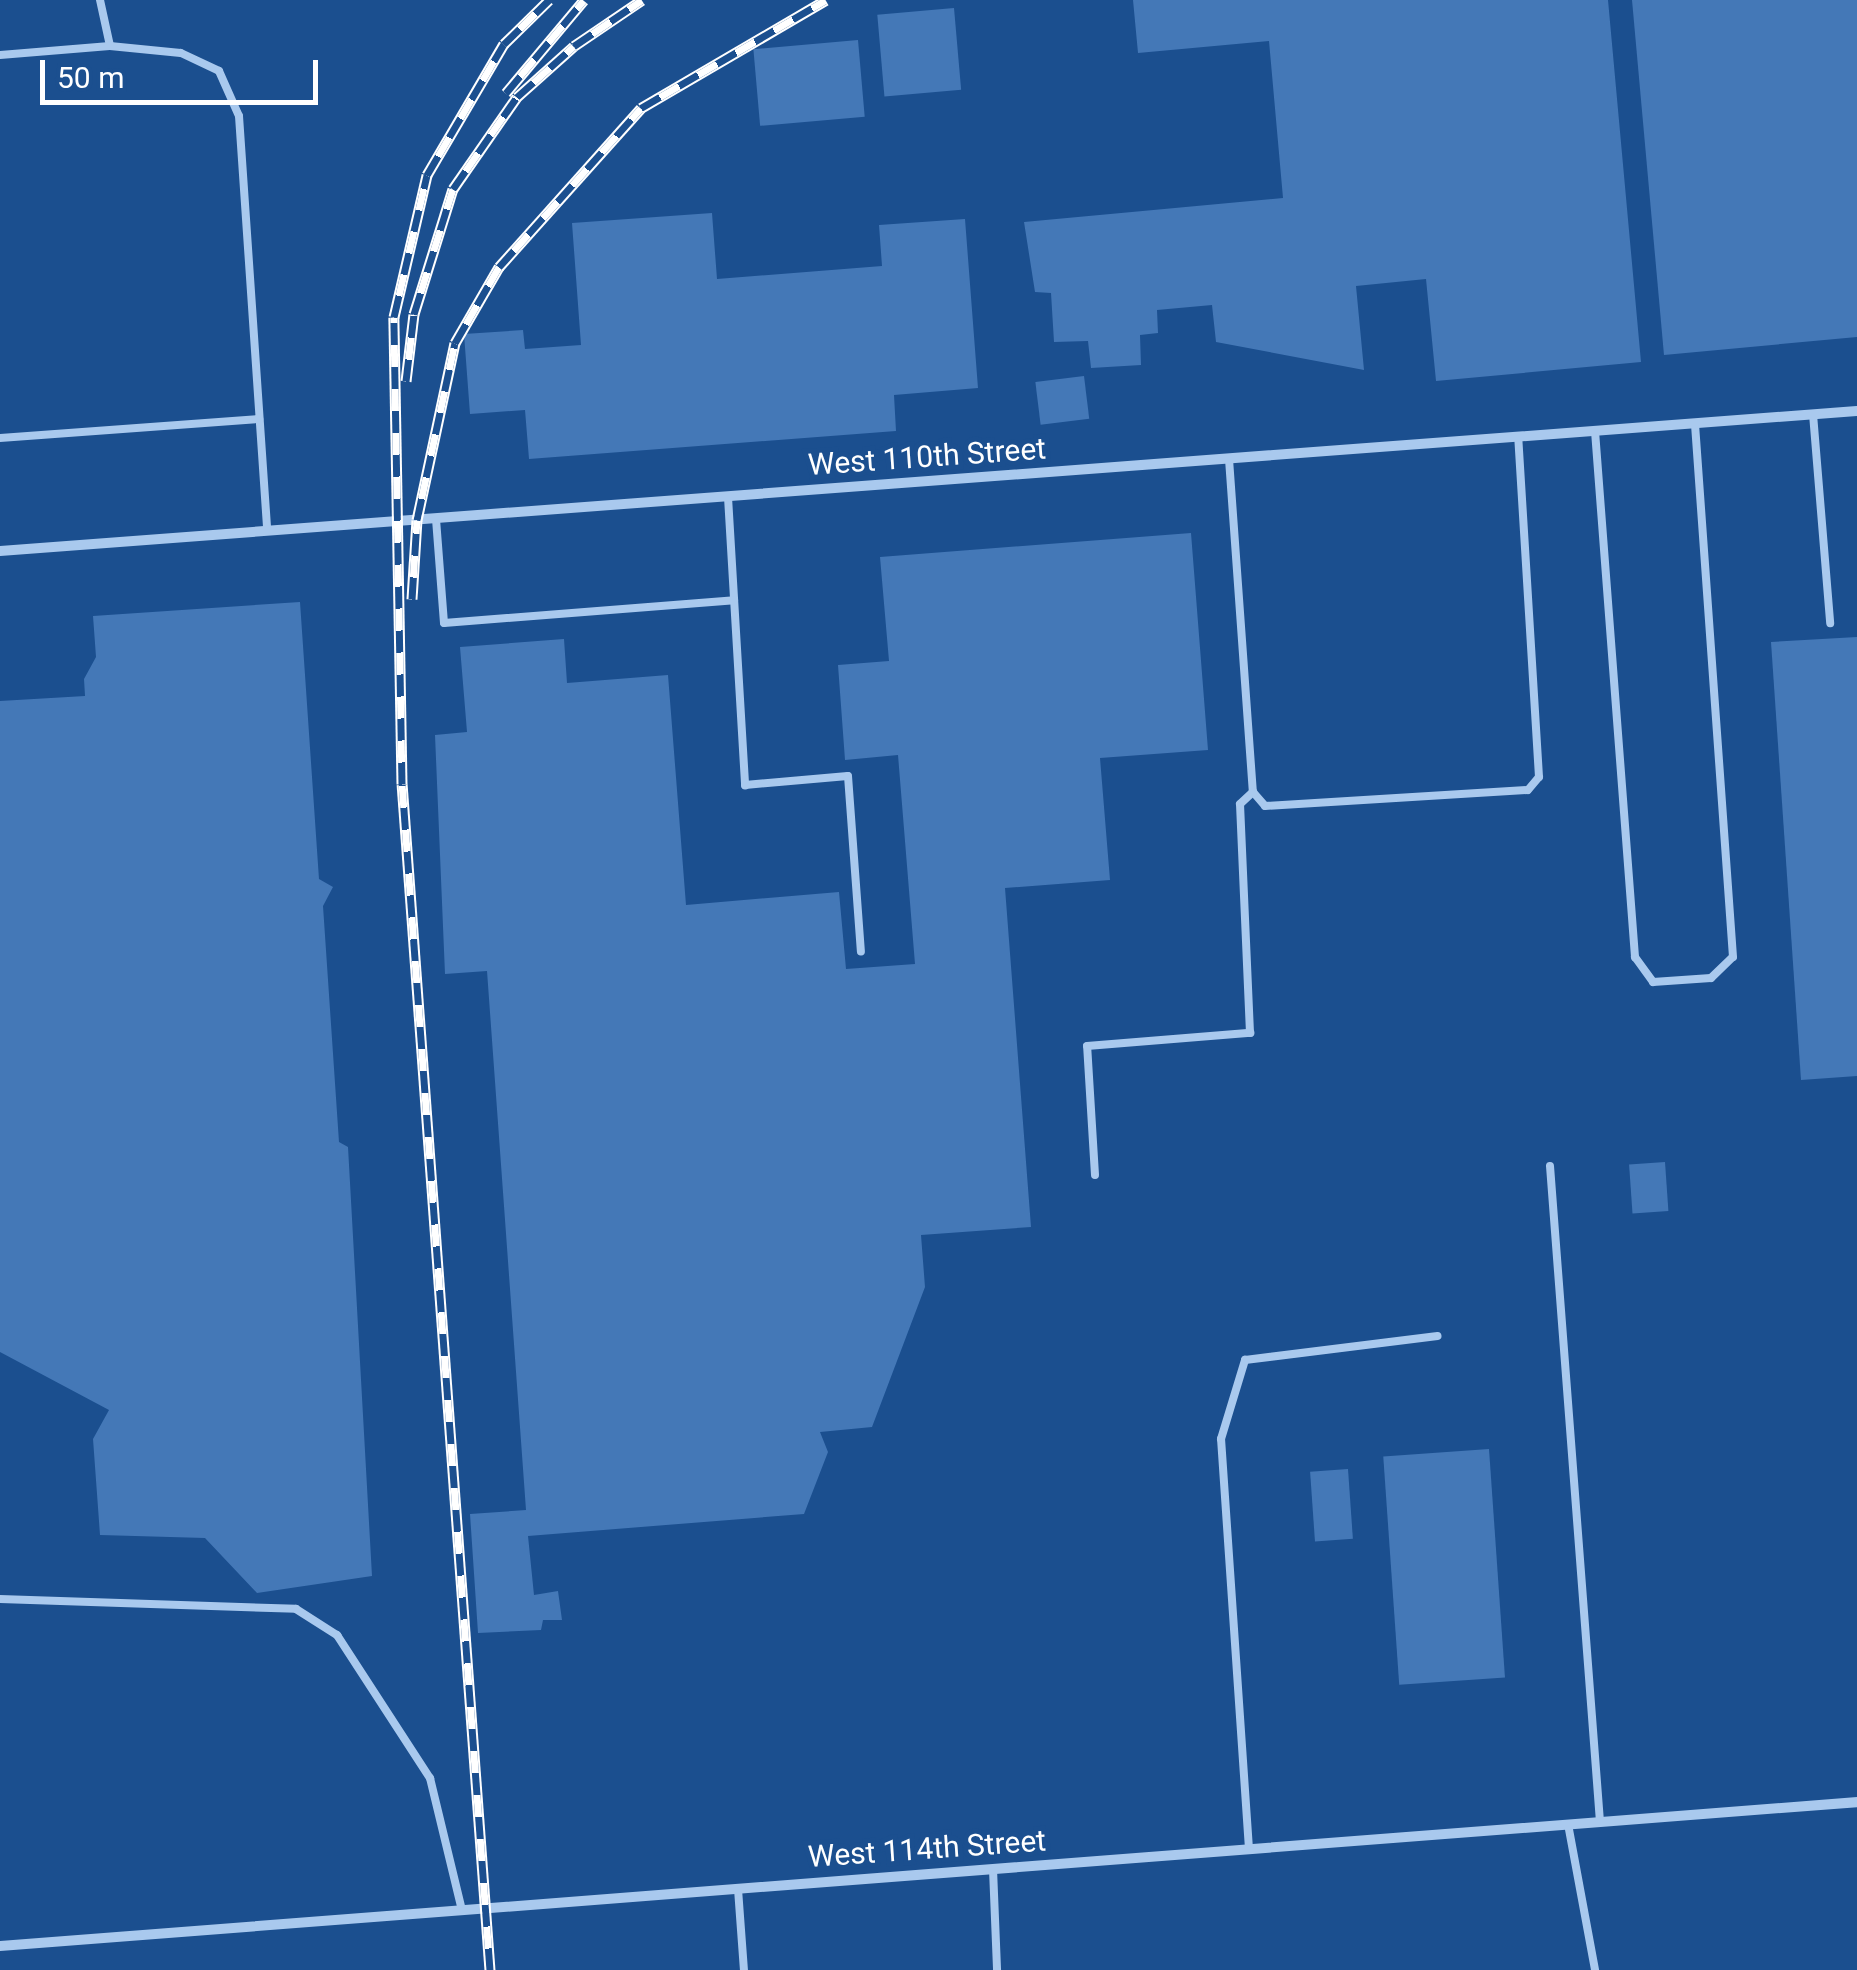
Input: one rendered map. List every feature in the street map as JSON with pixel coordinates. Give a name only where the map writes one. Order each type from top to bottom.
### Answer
[{"type":"street","name":"West 110th Street","points":[[0,551],[1857,411]]},
{"type":"street","name":"West 114th Street","points":[[0,1946],[1857,1802]]},
{"type":"lane","points":[[100,0],[110,46]]},
{"type":"lane","points":[[0,54],[110,46],[181,53],[219,71],[240,116],[266,532]]},
{"type":"lane","points":[[1813,414],[1830,623]]},
{"type":"lane","points":[[0,438],[259,419]]},
{"type":"lane","points":[[1595,431],[1635,957],[1653,982],[1692,980],[1711,978],[1733,957],[1695,424]]},
{"type":"lane","points":[[1229,459],[1252,792],[1265,806],[1528,790],[1539,777],[1518,437]]},
{"type":"lane","points":[[728,497],[745,785],[848,776],[861,952]]},
{"type":"lane","points":[[436,519],[444,623],[734,600]]},
{"type":"lane","points":[[1095,1175],[1088,1046],[1250,1033],[1240,804],[1252,792]]},
{"type":"lane","points":[[1550,1166],[1600,1822]]},
{"type":"lane","points":[[1249,1849],[1220,1439],[1245,1360],[1438,1336]]},
{"type":"lane","points":[[0,1599],[296,1610],[337,1635],[430,1778],[462,1910]]},
{"type":"lane","points":[[1568,1824],[1594,1970]]},
{"type":"lane","points":[[993,1869],[997,1970]]},
{"type":"lane","points":[[738,1888],[744,1970]]},
{"type":"building","points":[[1133,0],[1608,0],[1641,362],[1436,381],[1426,279],[1356,286],[1364,370],[1216,342],[1212,305],[1157,310],[1158,333],[1140,335],[1141,365],[1091,368],[1088,341],[1054,342],[1051,293],[1035,292],[1024,222],[1283,198],[1269,41],[1138,53]]},
{"type":"building","points":[[1632,0],[1857,0],[1857,337],[1664,355]]},
{"type":"building","points":[[954,8],[961,90],[884,96],[877,15]]},
{"type":"building","points":[[858,40],[865,117],[760,126],[753,49]]},
{"type":"building","points":[[712,213],[717,279],[882,266],[879,225],[965,219],[978,388],[894,395],[896,431],[529,459],[525,410],[470,414],[464,334],[523,330],[525,349],[581,345],[572,223]]},
{"type":"building","points":[[1084,376],[1089,419],[1041,425],[1035,382]]},
{"type":"building","points":[[1191,533],[1208,750],[1100,758],[1110,880],[1005,888],[1031,1227],[921,1235],[925,1287],[872,1427],[820,1432],[828,1452],[804,1514],[528,1536],[534,1595],[558,1591],[562,1620],[543,1620],[541,1630],[478,1633],[470,1514],[526,1510],[487,971],[445,974],[435,735],[467,732],[460,647],[564,639],[567,683],[668,675],[686,905],[839,892],[846,969],[915,964],[898,755],[845,760],[838,665],[889,661],[880,557]]},
{"type":"building","points":[[300,602],[319,879],[333,887],[323,906],[339,1142],[348,1147],[372,1576],[257,1593],[205,1538],[100,1535],[93,1439],[109,1410],[0,1352],[0,701],[85,696],[84,679],[96,657],[93,616]]},
{"type":"building","points":[[1857,637],[1857,1076],[1801,1080],[1771,642]]},
{"type":"building","points":[[1665,1162],[1668,1211],[1633,1213],[1629,1165]]},
{"type":"building","points":[[1489,1449],[1505,1677],[1399,1685],[1383,1456]]},
{"type":"building","points":[[1348,1469],[1353,1539],[1315,1541],[1310,1472]]},
{"type":"railway","points":[[490,1970],[402,784],[394,317],[427,175],[504,44],[549,0]]},
{"type":"railway","points":[[506,93],[584,0]]},
{"type":"railway","points":[[406,381],[414,314],[453,189],[517,97],[574,46],[642,0]]},
{"type":"railway","points":[[412,599],[417,520],[455,343],[499,267],[641,108],[826,0]]}]
